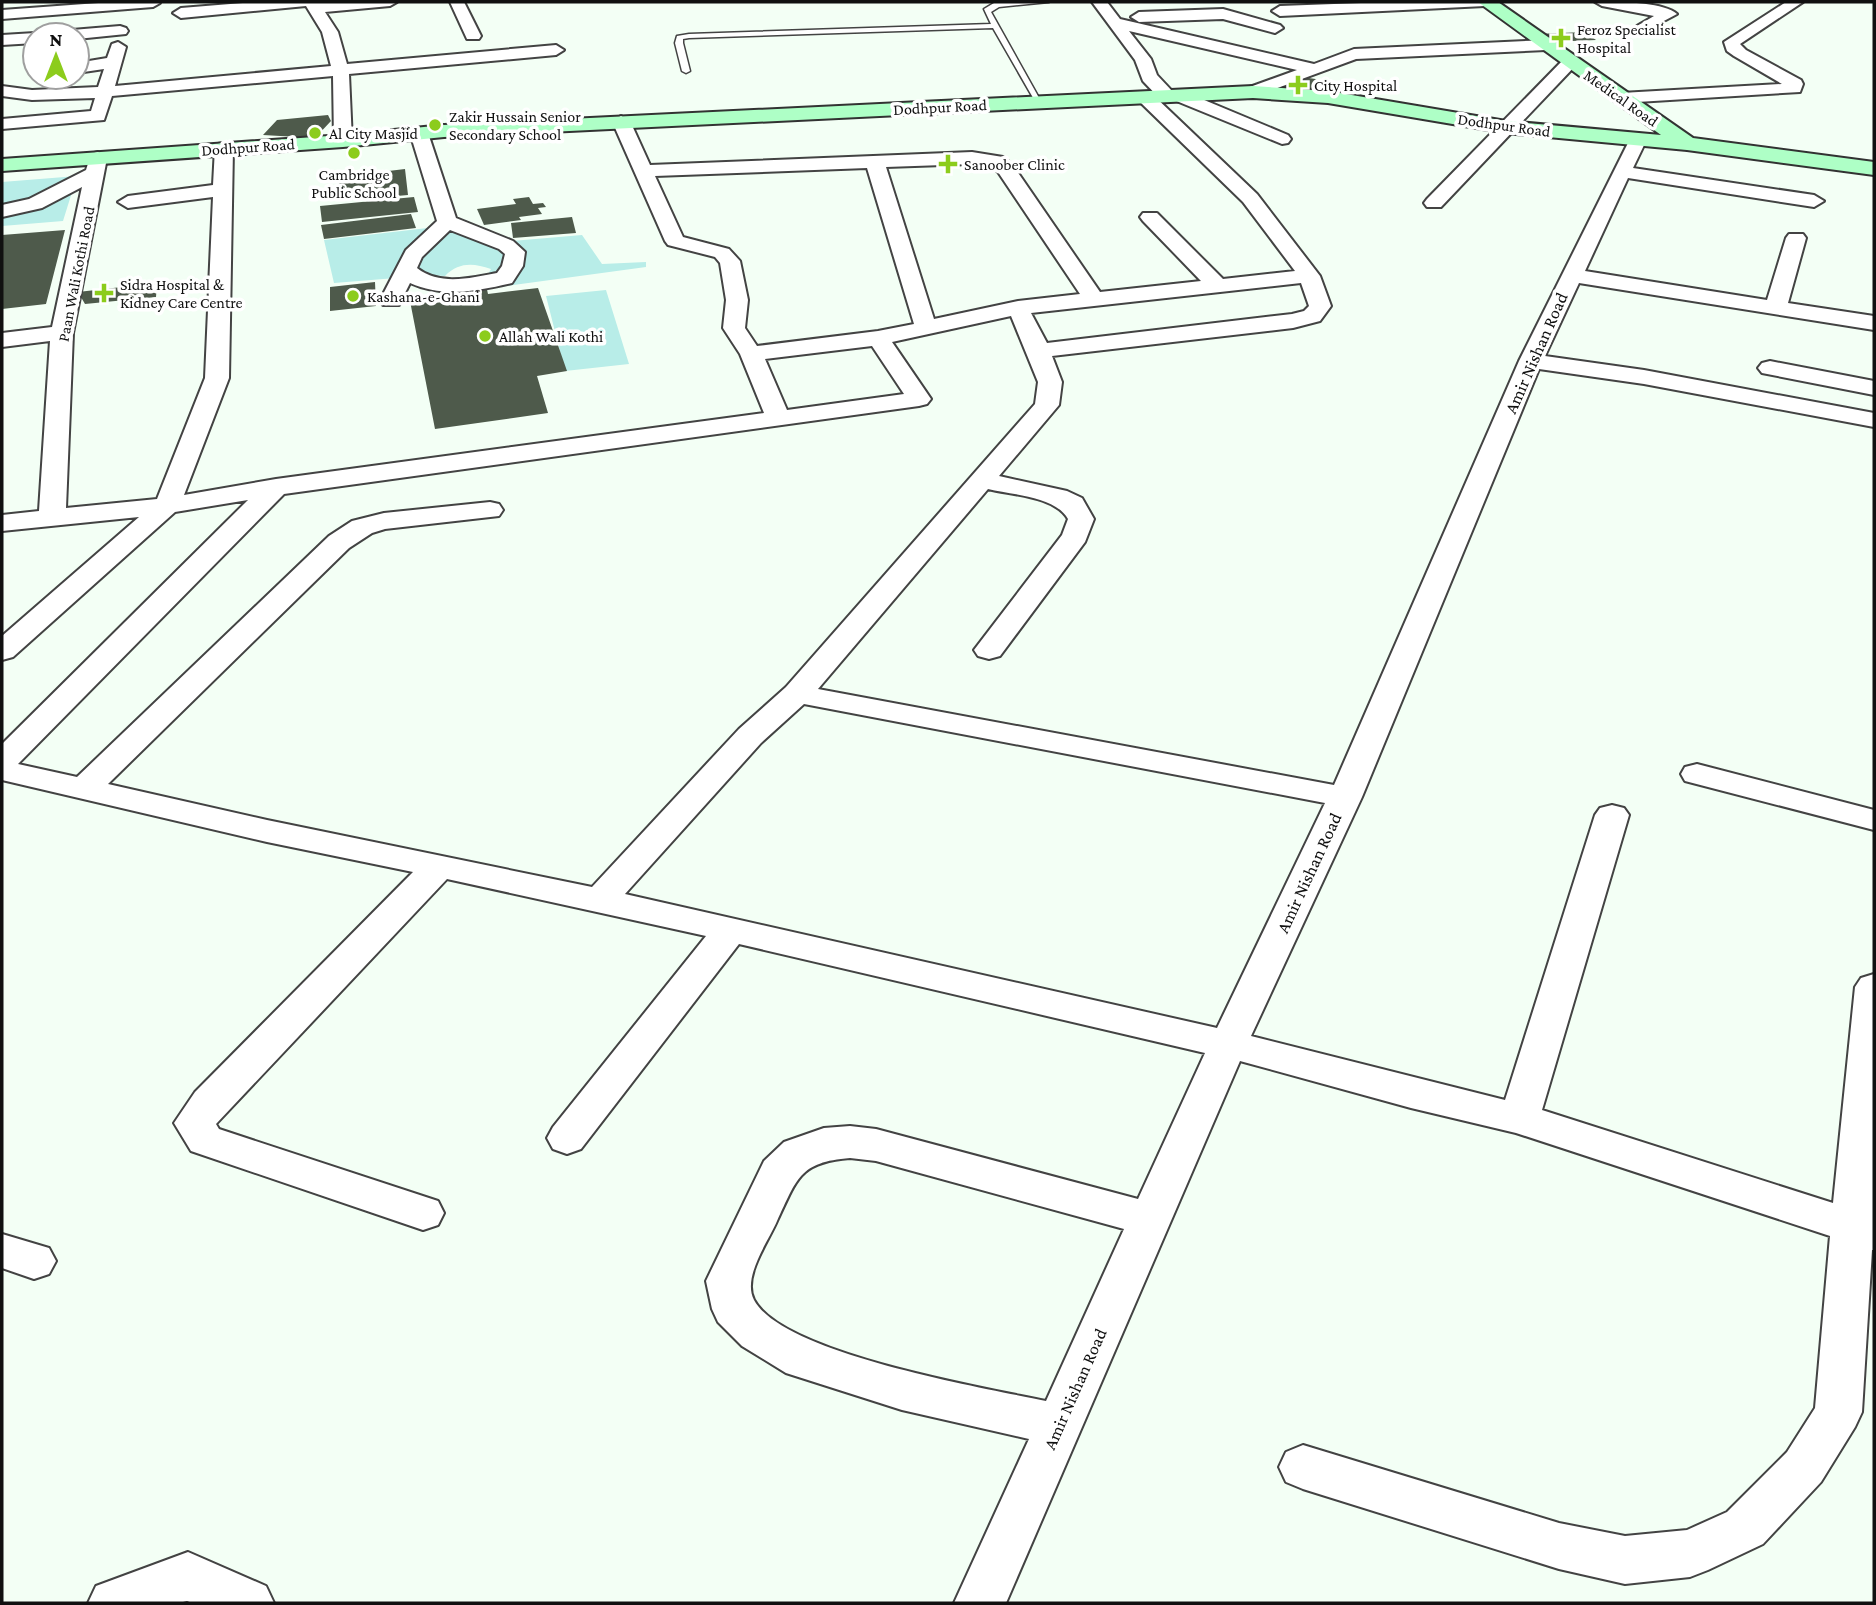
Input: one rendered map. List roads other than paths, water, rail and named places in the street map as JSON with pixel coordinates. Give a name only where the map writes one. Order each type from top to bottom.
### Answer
[{"type":"street","points":[[181,13],[309,4],[390,2]]},
{"type":"street","points":[[457,2],[472,36]]},
{"type":"street","points":[[1099,2],[1143,59],[1149,77],[1173,96],[1283,139]]},
{"type":"street","points":[[1280,11],[1488,9],[1514,2]]},
{"type":"street","points":[[1602,2],[1669,14],[1645,26]]},
{"type":"street","points":[[1621,98],[1794,88],[1795,84],[1733,48],[1732,42],[1796,2]]},
{"type":"street","points":[[2,15],[153,3]]},
{"type":"street","points":[[309,4],[330,32],[341,71],[343,141]]},
{"type":"street","name":"Medical Road","points":[[1488,9],[1517,24],[1687,144]]},
{"type":"street","points":[[1114,21],[1223,14],[1275,27]]},
{"type":"street","points":[[1114,21],[1316,69]]},
{"type":"street","points":[[2,40],[21,39]]},
{"type":"street","points":[[91,40],[117,47]]},
{"type":"street","points":[[1252,92],[1354,54],[1546,45]]},
{"type":"street","points":[[91,61],[117,47]]},
{"type":"street","points":[[2,124],[98,116],[117,47]]},
{"type":"street","points":[[2,91],[32,95],[105,92],[556,50]]},
{"type":"street","points":[[1434,203],[1570,62]]},
{"type":"street","points":[[2,80],[21,77]]},
{"type":"street","name":"Dodhpur Road","points":[[2,165],[94,163],[224,148],[621,121],[1252,92],[1328,97],[1506,127],[1630,157],[1687,144],[1874,169]]},
{"type":"street","points":[[1039,351],[1293,321],[1312,316],[1320,306],[1308,276],[1250,198],[1145,97]]},
{"type":"street","points":[[621,121],[675,241],[722,253],[730,261],[737,300],[734,328],[751,354],[779,419]]},
{"type":"street","points":[[419,133],[447,222]]},
{"type":"street","name":"Paan Wali Kothi Road","points":[[52,517],[62,333],[94,163],[94,134]]},
{"type":"street","points":[[2,650],[167,506],[217,378],[224,148]]},
{"type":"street","points":[[1630,157],[1814,201]]},
{"type":"street","name":"Amir Nishan Road","points":[[980,1603],[1228,1044],[1345,797],[1531,361],[1630,157]]},
{"type":"street","points":[[643,171],[972,158],[996,161],[1005,168],[1094,299]]},
{"type":"street","points":[[875,162],[926,328]]},
{"type":"street","points":[[2,211],[35,204],[94,163]]},
{"type":"street","points":[[128,202],[223,190]]},
{"type":"street","points":[[1150,217],[1218,286]]},
{"type":"street","points":[[405,270],[416,280],[442,287],[504,278],[511,271],[516,259],[515,251],[447,222]]},
{"type":"street","points":[[391,300],[413,254],[447,222]]},
{"type":"street","points":[[1776,308],[1796,238]]},
{"type":"street","points":[[1571,275],[1874,323]]},
{"type":"street","points":[[751,354],[878,338],[1018,308],[1308,276]]},
{"type":"street","points":[[600,900],[750,736],[797,694],[1047,405],[1050,382],[1039,351],[1018,308]]},
{"type":"street","points":[[2,340],[62,333]]},
{"type":"street","points":[[2,523],[167,506],[276,487],[919,399],[878,338]]},
{"type":"street","points":[[1531,361],[1644,377],[1874,420]]},
{"type":"street","points":[[1770,368],[1874,388]]},
{"type":"street","points":[[982,480],[1058,497],[1073,504],[1081,519],[1075,536],[989,650]]},
{"type":"street","points":[[2,762],[276,487]]},
{"type":"street","points":[[84,789],[339,542],[362,527],[384,521],[490,510]]},
{"type":"street","points":[[797,694],[1345,797]]},
{"type":"street","points":[[2,770],[267,831],[600,900],[729,932],[1228,1044],[1411,1094],[1519,1118],[1863,1228]]},
{"type":"street","points":[[1697,774],[1874,820]]},
{"type":"street","points":[[1519,1118],[1612,815]]},
{"type":"street","points":[[423,1213],[205,1140],[194,1124],[209,1103],[440,866]]},
{"type":"street","points":[[567,1138],[729,932]]},
{"type":"street","points":[[1303,1466],[1559,1546],[1625,1560],[1690,1553],[1745,1528],[1804,1466],[1838,1412],[1863,1228],[1874,987]]},
{"type":"street","points":[[1059,1425],[902,1390],[802,1359],[758,1333],[734,1309],[728,1281],[744,1242],[779,1172],[799,1153],[824,1144],[850,1142],[876,1145],[1151,1219]]},
{"type":"street","points":[[114,1603],[188,1576],[248,1603]]},
{"type":"lane","points":[[1040,103],[987,11],[991,7],[1045,2]]},
{"type":"lane","points":[[686,71],[679,43],[680,38],[689,36],[995,26]]},
{"type":"place","name":"Feroz Specialist Hospital","points":[[1561,38]]},
{"type":"place","name":"City Hospital","points":[[1298,85]]},
{"type":"place","name":"Zakir Hussain Senior Secondary School","points":[[435,125]]},
{"type":"place","name":"Al City Masjid","points":[[315,133]]},
{"type":"place","name":"Cambridge Public School","points":[[354,153]]},
{"type":"place","name":"Sanoober Clinic","points":[[948,164]]},
{"type":"place","name":"Sidra Hospital & Kidney Care Centre","points":[[104,293]]},
{"type":"place","name":"Kashana-e-Ghani","points":[[353,296]]},
{"type":"place","name":"Allah Wali Kothi","points":[[485,336]]}]
